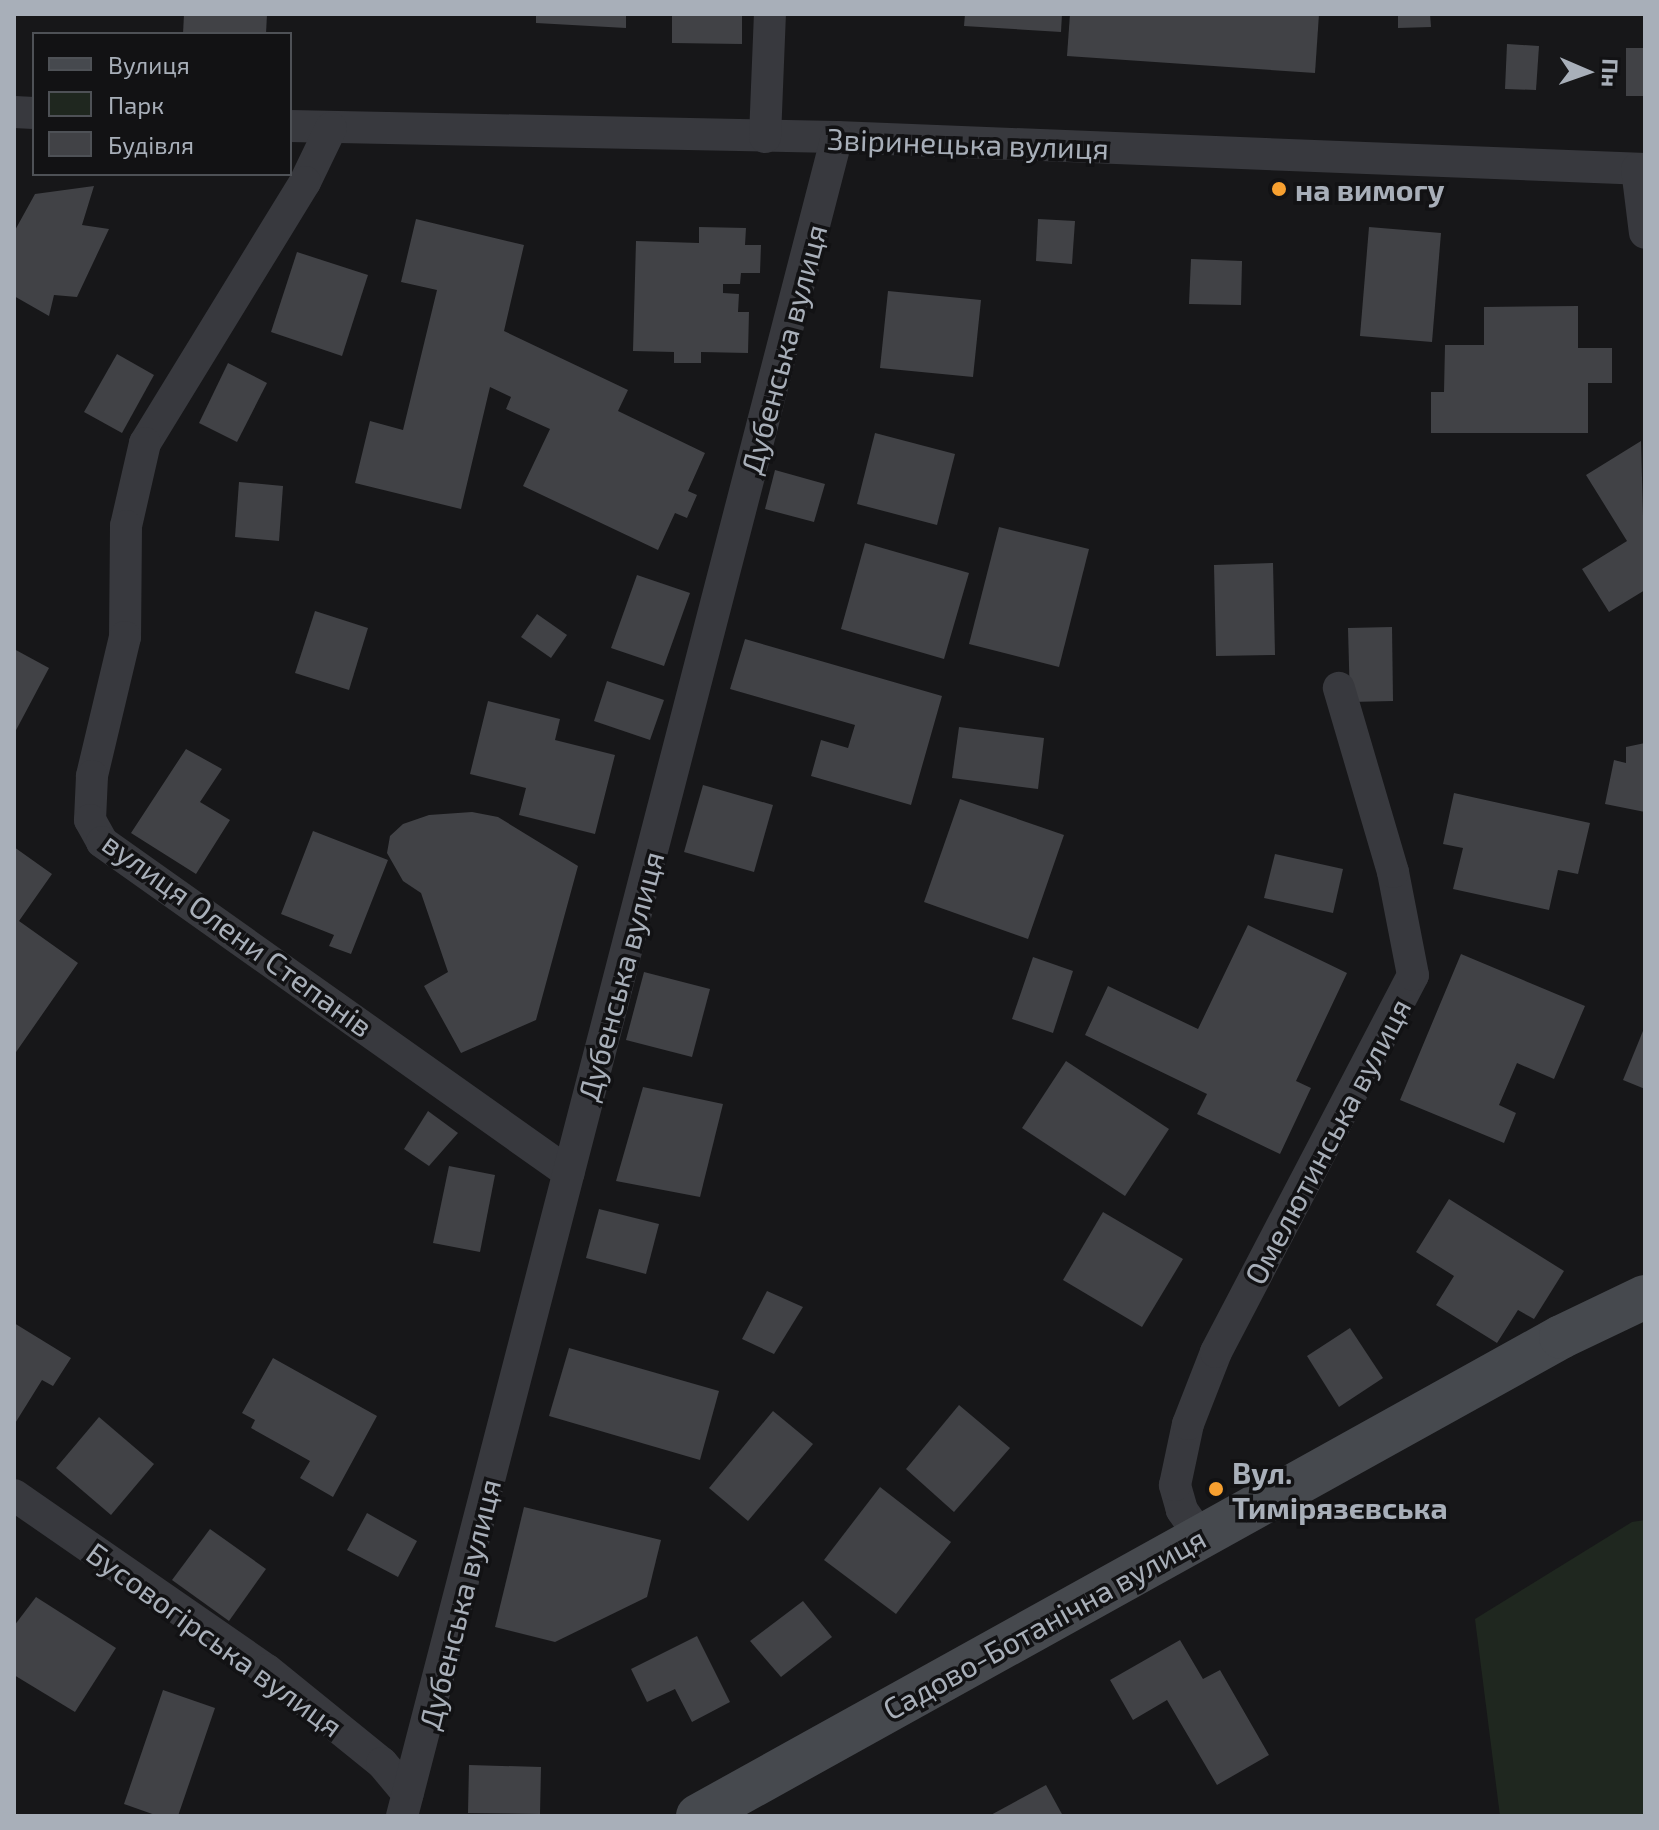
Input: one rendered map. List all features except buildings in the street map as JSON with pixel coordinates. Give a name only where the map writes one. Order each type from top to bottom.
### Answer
[{"type":"street","points":[[765,137],[770,14]]},
{"type":"street","name":"Звіринецька вулиця","points":[[292,126],[837,137],[1641,169]]},
{"type":"street","name":"вулиця Олени Степанів","points":[[331,128],[305,182],[145,443],[126,526],[125,637],[92,776],[90,820],[102,842],[569,1173]]},
{"type":"street","name":"Дубенська вулиця","points":[[405,1805],[837,137]]},
{"type":"street","points":[[1641,169],[1645,233]]},
{"type":"street","name":"Омелютинська вулиця","points":[[1200,1536],[1182,1510],[1175,1485],[1188,1424],[1216,1352],[1413,975],[1393,872],[1339,688]]},
{"type":"street","name":"Садово-Ботанічна вулиця","points":[[698,1816],[1200,1536],[1645,1297]]},
{"type":"street","name":"Бусовогірська вулиця","points":[[14,1495],[267,1670],[382,1763],[405,1805]]},
{"type":"green space","points":[[1645,1520],[1645,1816],[1500,1816],[1475,1619],[1632,1522]]},
{"type":"place","name":"на вимогу","points":[[1279,189]]},
{"type":"place","name":"Вул. Тимірязєвська","points":[[1216,1489]]}]
